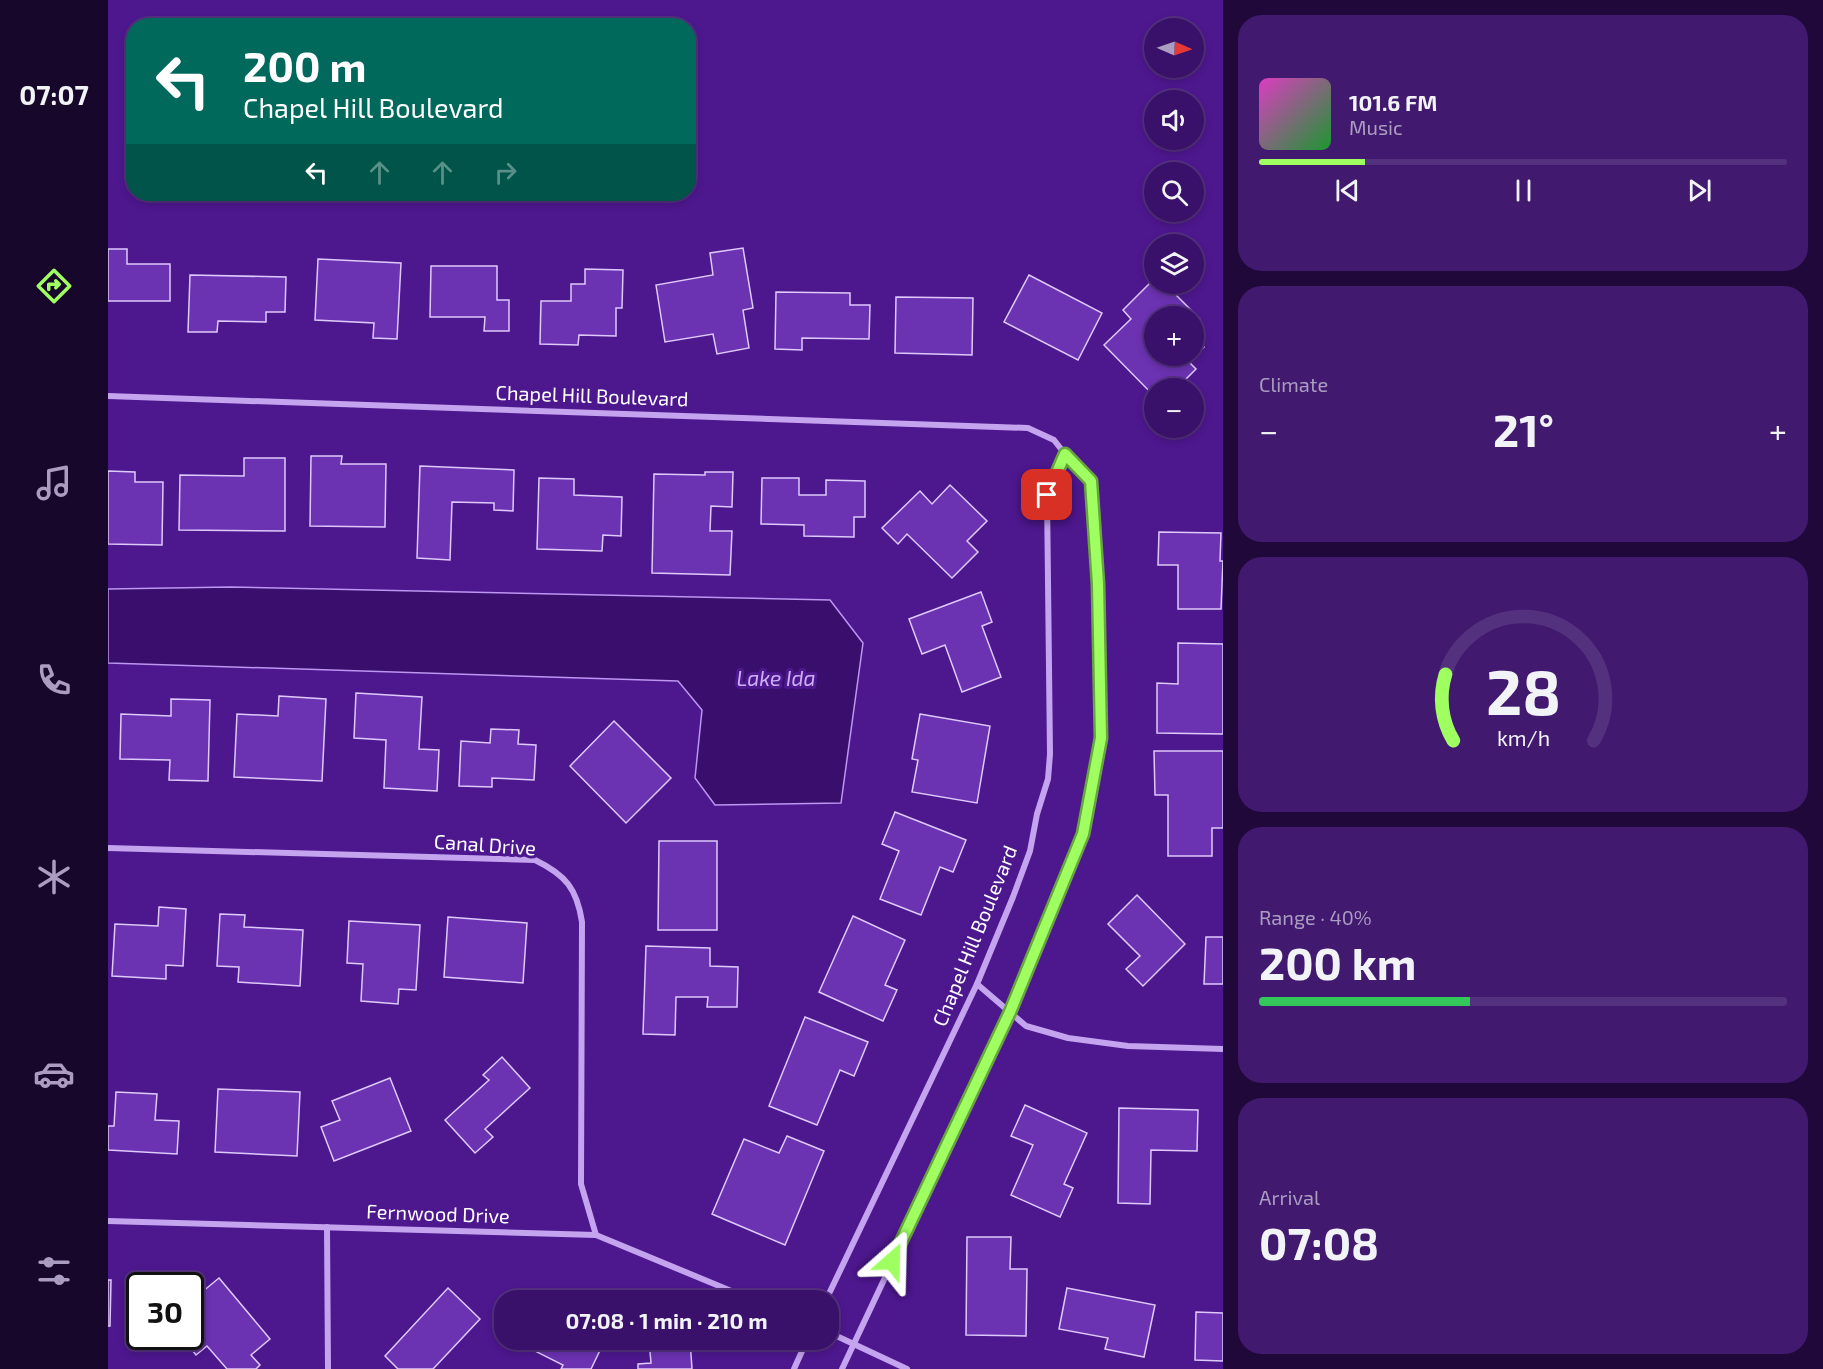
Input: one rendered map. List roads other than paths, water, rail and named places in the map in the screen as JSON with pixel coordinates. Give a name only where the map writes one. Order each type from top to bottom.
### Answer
[{"type":"street","name":"Chapel Hill Boulevard","points":[[108,396],[1028,428],[1054,440],[1091,481],[1098,584],[1101,738],[1083,834],[1010,1012],[842,1369]]},
{"type":"street","name":"Chapel Hill Boulevard","points":[[831,1290],[977,984],[1030,851],[1037,814],[1048,779],[1050,754],[1047,495],[1065,454]]},
{"type":"street","name":"Canal Drive","points":[[108,848],[535,860],[554,870],[569,884],[579,902],[582,922],[581,1184],[596,1235]]},
{"type":"street","points":[[977,984],[1026,1026],[1068,1038],[1128,1046],[1223,1049]]},
{"type":"street","name":"Fernwood Drive","points":[[108,1221],[596,1235],[729,1290]]},
{"type":"street","points":[[327,1227],[327,1369]]},
{"type":"street","points":[[839,1337],[907,1369]]},
{"type":"street","points":[[794,1369],[803,1350]]},
{"type":"water","name":"Lake Ida","points":[[230,587],[830,600],[863,643],[841,803],[715,805],[695,778],[702,710],[678,681],[108,663],[108,589]]}]
